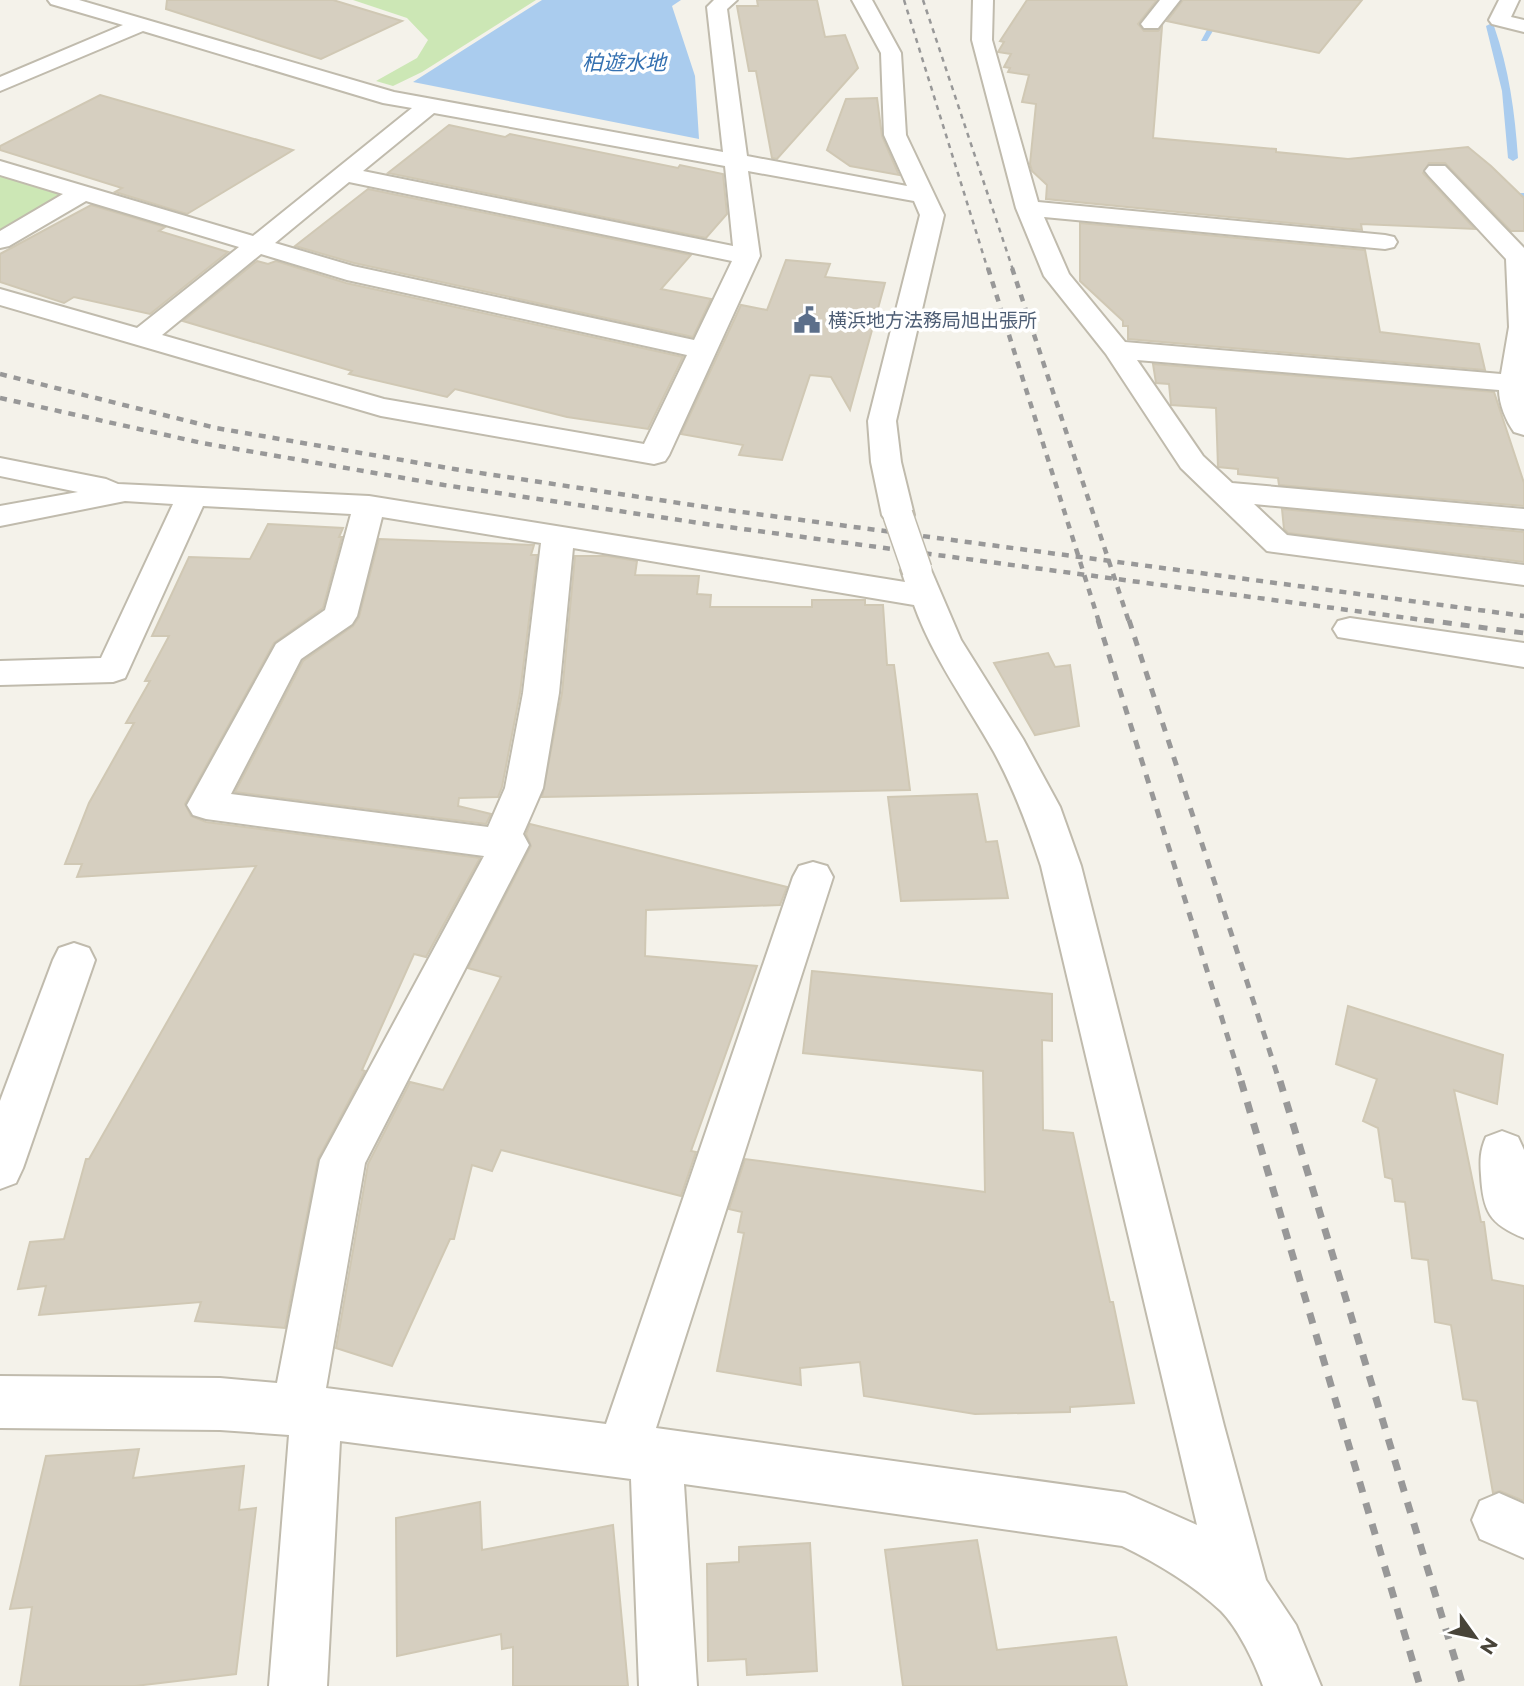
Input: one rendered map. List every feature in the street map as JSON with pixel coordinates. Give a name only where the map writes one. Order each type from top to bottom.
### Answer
[{"type":"street","points":[[58,0],[391,98],[925,196]]},
{"type":"street","points":[[0,297],[381,407],[653,454],[747,256],[717,7],[727,0]]},
{"type":"street","points":[[862,0],[891,53],[895,135],[932,215],[882,421],[886,462],[898,515],[944,641],[1010,748],[1041,807],[1061,866],[1191,1399],[1242,1593],[1276,1645],[1292,1686]]},
{"type":"street","points":[[983,0],[982,40],[1028,208],[1057,276],[1117,350],[1192,462],[1278,544],[1524,575]]},
{"type":"street","points":[[1151,24],[1170,0]]},
{"type":"street","points":[[1509,0],[1499,20],[1524,26]]},
{"type":"street","points":[[0,85],[141,25]]},
{"type":"street","points":[[142,338],[429,106]]},
{"type":"street","points":[[0,168],[347,272],[703,350]]},
{"type":"street","points":[[1437,171],[1519,258],[1522,327],[1513,398],[1524,426]]},
{"type":"street","points":[[344,174],[747,256]]},
{"type":"street","points":[[0,241],[83,194]]},
{"type":"street","points":[[1028,208],[1385,242]]},
{"type":"street","points":[[1117,350],[1518,367]]},
{"type":"street","points":[[0,467],[125,492],[369,505],[558,536],[921,583]]},
{"type":"street","points":[[0,516],[125,492]]},
{"type":"street","points":[[1226,492],[1524,519]]},
{"type":"street","points":[[0,673],[113,670],[192,496]]},
{"type":"street","points":[[298,1686],[307,1411],[343,1160],[510,845],[206,805],[289,652],[340,616],[369,505]]},
{"type":"street","points":[[500,843],[524,788],[541,693],[558,536]]},
{"type":"street","points":[[1350,629],[1524,655]]},
{"type":"street","points":[[668,1686],[639,1453],[813,877]]},
{"type":"street","points":[[0,1168],[74,960]]},
{"type":"street","points":[[1502,1152],[1506,1201],[1524,1216]]},
{"type":"street","points":[[1,1406],[220,1404],[307,1411],[639,1453],[1125,1520],[1179,1545],[1242,1593]]},
{"type":"green space","points":[[353,0],[536,0],[422,72],[393,86],[376,81],[417,58],[428,40],[407,18]]},
{"type":"green space","points":[[0,172],[74,194],[0,236]]},
{"type":"water","name":"柏遊水地","points":[[542,0],[681,0],[672,6],[695,76],[699,139],[413,82]]},
{"type":"building","points":[[167,0],[333,0],[402,21],[321,59],[166,9]]},
{"type":"building","points":[[757,0],[817,0],[825,37],[845,35],[858,68],[777,159],[772,158],[756,71],[749,71],[737,6],[758,6]]},
{"type":"building","points":[[1027,0],[1157,0],[1138,24],[1144,31],[1158,31],[1162,27],[1153,138],[1276,149],[1276,152],[1348,159],[1468,147],[1524,198],[1524,231],[1511,231],[1445,163],[1429,163],[1423,173],[1475,229],[1361,224],[1362,230],[1046,199],[1047,185],[1032,171],[1030,164],[1036,104],[1022,102],[1029,75],[1008,72],[1010,68],[1004,67],[1011,54],[998,52],[1004,42],[1000,41]]},
{"type":"building","points":[[1183,0],[1362,0],[1319,53],[1167,21]]},
{"type":"building","points":[[100,95],[293,150],[187,214],[115,192],[122,188],[0,150],[0,146]]},
{"type":"building","points":[[877,98],[882,136],[899,175],[850,166],[827,150],[846,99]]},
{"type":"building","points":[[449,125],[723,174],[727,214],[706,238],[388,173]]},
{"type":"building","points":[[368,189],[691,255],[661,289],[711,299],[693,337],[354,263],[295,246]]},
{"type":"building","points":[[91,205],[165,227],[159,231],[228,252],[150,314],[74,297],[64,303],[0,282],[0,254]]},
{"type":"building","points":[[1080,223],[1365,250],[1380,332],[1479,344],[1485,370],[1128,339],[1128,326],[1123,326],[1123,321],[1080,281]]},
{"type":"building","points":[[786,260],[830,264],[825,277],[885,283],[850,410],[831,377],[810,375],[782,460],[739,455],[743,445],[681,434],[741,305],[767,310]]},
{"type":"building","points":[[257,261],[268,264],[276,261],[346,283],[683,357],[648,429],[567,417],[455,389],[447,397],[349,374],[352,371],[183,321]]},
{"type":"building","points":[[1153,364],[1494,392],[1524,483],[1524,506],[1279,485],[1278,478],[1238,474],[1238,469],[1218,467],[1216,408],[1171,405],[1169,384],[1156,383]]},
{"type":"building","points":[[1282,509],[1524,532],[1524,562],[1288,533],[1284,529]]},
{"type":"building","points":[[268,524],[343,528],[339,537],[342,537],[323,608],[274,643],[185,804],[191,816],[206,822],[480,858],[426,957],[414,954],[362,1070],[365,1071],[318,1159],[285,1328],[195,1321],[201,1302],[39,1315],[46,1286],[18,1289],[30,1242],[64,1239],[86,1159],[89,1159],[256,866],[77,877],[82,864],[65,864],[89,803],[134,723],[126,723],[150,681],[145,681],[169,636],[152,636],[189,557],[250,559]]},
{"type":"building","points":[[379,539],[534,545],[531,555],[537,555],[520,693],[502,787],[498,797],[459,798],[458,806],[491,814],[486,824],[235,792],[303,661],[353,626],[359,617]]},
{"type":"building","points":[[575,556],[607,556],[637,561],[635,575],[699,576],[697,594],[711,595],[710,607],[812,607],[812,600],[865,600],[865,605],[883,605],[887,665],[894,665],[910,790],[542,797],[562,693]]},
{"type":"building","points":[[1048,653],[1055,667],[1070,665],[1079,726],[1035,735],[994,663]]},
{"type":"building","points":[[977,794],[986,842],[997,841],[1008,898],[901,901],[888,797]]},
{"type":"building","points":[[530,824],[787,887],[780,905],[646,910],[645,956],[757,966],[691,1151],[696,1152],[681,1196],[501,1150],[492,1171],[472,1165],[454,1239],[450,1239],[392,1366],[336,1348],[368,1164],[410,1082],[443,1090],[501,977],[468,968],[531,846],[526,834]]},
{"type":"building","points":[[812,971],[1052,994],[1052,1041],[1042,1040],[1043,1130],[1073,1133],[1134,1403],[1070,1407],[1070,1412],[975,1414],[864,1396],[860,1362],[800,1368],[801,1385],[717,1371],[744,1233],[738,1232],[742,1212],[729,1209],[745,1159],[985,1192],[983,1071],[803,1053]]},
{"type":"building","points":[[1348,1006],[1503,1055],[1497,1104],[1454,1090],[1481,1222],[1484,1222],[1492,1280],[1524,1286],[1524,1501],[1500,1491],[1493,1493],[1477,1401],[1463,1399],[1451,1325],[1435,1322],[1428,1260],[1412,1258],[1405,1202],[1395,1201],[1392,1179],[1385,1177],[1378,1128],[1363,1121],[1377,1079],[1336,1064]]},
{"type":"building","points":[[139,1449],[133,1478],[244,1466],[239,1510],[256,1508],[236,1674],[135,1686],[20,1686],[32,1607],[10,1609],[46,1456]]},
{"type":"building","points":[[480,1502],[482,1550],[613,1525],[628,1686],[513,1686],[513,1647],[502,1649],[501,1634],[397,1656],[396,1518]]},
{"type":"building","points":[[977,1540],[997,1650],[1116,1637],[1127,1686],[903,1686],[885,1550]]},
{"type":"building","points":[[810,1543],[817,1671],[747,1675],[746,1659],[708,1661],[707,1564],[739,1562],[739,1547]]},
{"type":"waterway","points":[[1204,39],[1227,0]]},
{"type":"waterway","points":[[1490,26],[1507,91],[1513,158]]},
{"type":"railway","points":[[904,0],[988,270]]},
{"type":"railway","points":[[923,0],[1013,270]]},
{"type":"railway","points":[[988,268],[1079,557]]},
{"type":"railway","points":[[1012,268],[1109,561]]},
{"type":"railway","points":[[0,374],[216,428],[454,469],[719,509],[1079,557]]},
{"type":"railway","points":[[0,398],[202,443],[444,485],[713,525],[1084,575]]},
{"type":"railway","points":[[1079,557],[1109,561]]},
{"type":"railway","points":[[1079,557],[1084,575]]},
{"type":"railway","points":[[1109,561],[1524,616]]},
{"type":"railway","points":[[1109,561],[1115,579]]},
{"type":"railway","points":[[1084,575],[1115,579]]},
{"type":"railway","points":[[1084,575],[1099,622]]},
{"type":"railway","points":[[1115,579],[1438,622]]},
{"type":"railway","points":[[1115,579],[1129,622]]},
{"type":"railway","points":[[1098,620],[1242,1083]]},
{"type":"railway","points":[[1129,620],[1280,1083]]},
{"type":"railway","points":[[1425,620],[1524,633]]},
{"type":"railway","points":[[1241,1081],[1420,1686]]},
{"type":"railway","points":[[1280,1081],[1463,1686]]},
{"type":"place","name":"横浜地方法務局旭出張所","points":[[807,320]]}]
